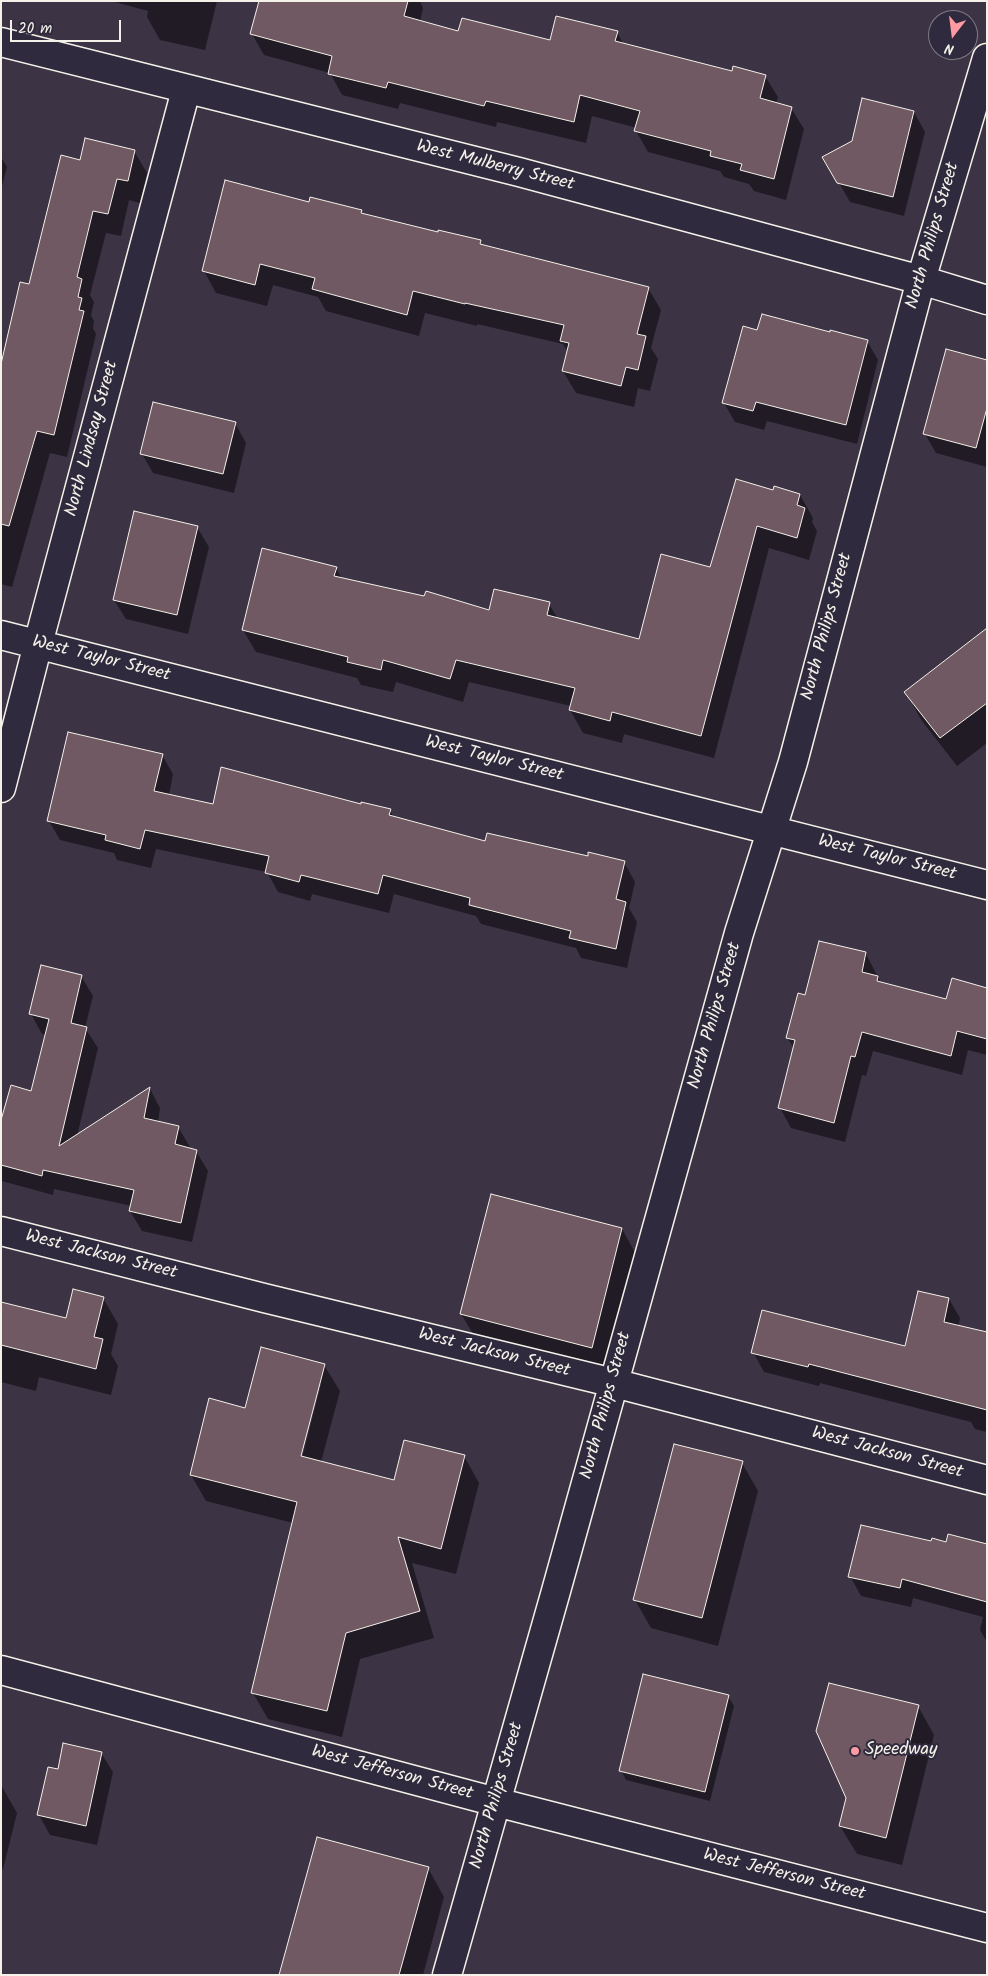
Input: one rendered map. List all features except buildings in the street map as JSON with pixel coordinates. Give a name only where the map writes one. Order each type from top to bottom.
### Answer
[{"type":"street","name":"West Mulberry Street","points":[[1,42],[186,90],[519,172],[921,280],[987,300]]},
{"type":"street","name":"North Philips Street","points":[[447,1975],[731,962],[793,762],[921,280],[987,58]]},
{"type":"street","name":"North Lindsay Street","points":[[1,788],[186,90]]},
{"type":"street","name":"West Taylor Street","points":[[1,635],[987,885]]},
{"type":"street","name":"West Jackson Street","points":[[1,1231],[264,1298],[614,1383],[987,1480]]},
{"type":"street","name":"West Jefferson Street","points":[[1,1670],[496,1802],[987,1928]]},
{"type":"place","name":"Speedway","points":[[855,1751]]}]
